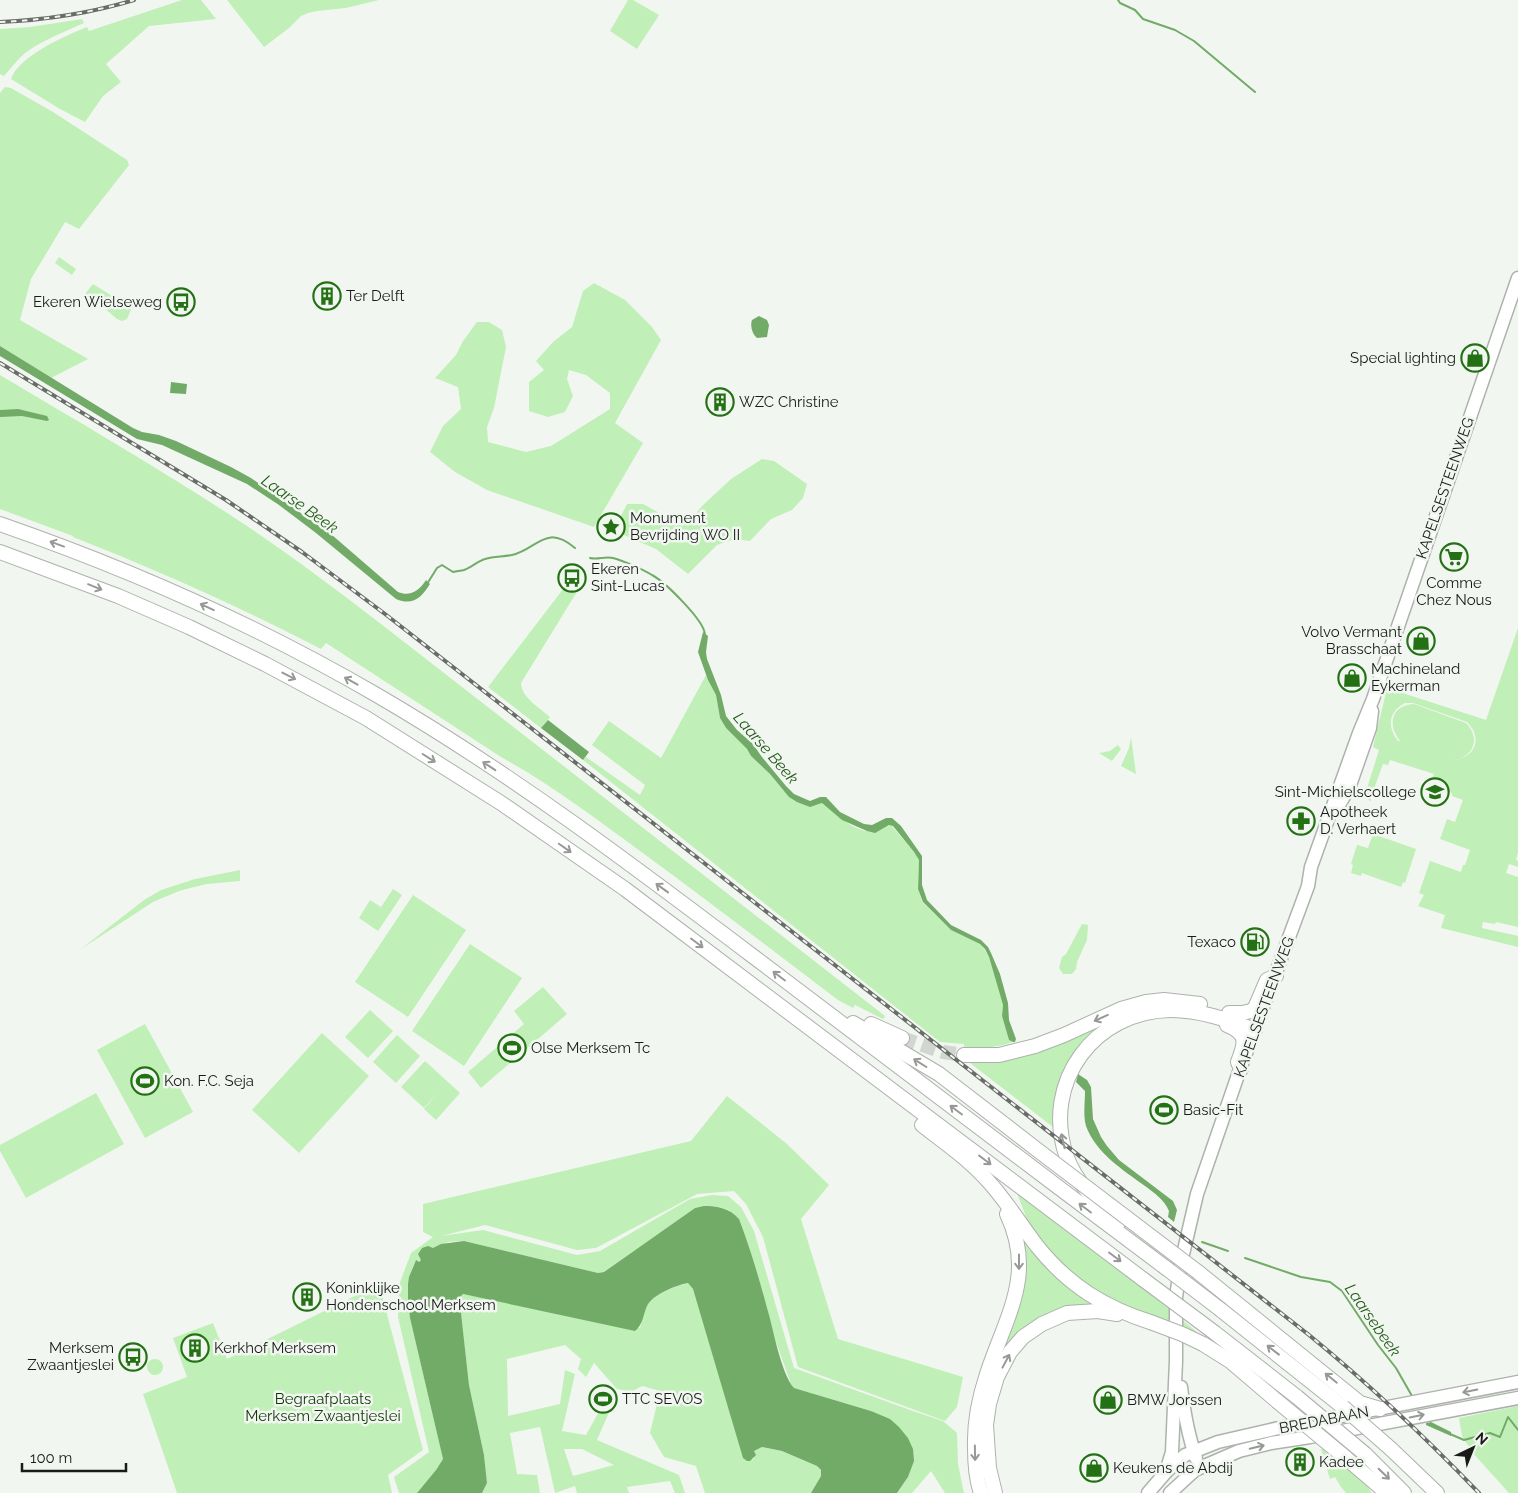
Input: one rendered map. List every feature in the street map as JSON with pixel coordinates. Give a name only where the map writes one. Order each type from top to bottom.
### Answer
[{"type":"highway","points":[[0,524],[84,554],[179,594],[318,662],[429,727],[507,778],[580,828],[818,1005],[1221,1310],[1325,1391],[1391,1449],[1437,1493]]},
{"type":"highway","points":[[0,552],[110,593],[190,627],[283,673],[366,718],[501,804],[624,889],[1215,1333],[1297,1397],[1365,1454],[1404,1493]]},
{"type":"highway","points":[[1229,1013],[1242,1013],[1256,1008],[1267,980],[1276,976]]},
{"type":"highway","points":[[964,1055],[998,1056],[1036,1046],[1121,1009],[1146,1002],[1164,1000],[1198,1004],[1229,1013],[1257,1027]]},
{"type":"highway","points":[[818,1005],[869,1023],[902,1038]]},
{"type":"highway","points":[[818,1005],[864,1029],[938,1074],[1198,1272],[1360,1403],[1380,1409]]},
{"type":"highway","points":[[1166,1268],[1094,1200],[1078,1178],[1066,1156],[1060,1119],[1063,1095],[1071,1071],[1081,1054],[1096,1038],[1110,1027],[1132,1017],[1169,1010],[1195,1012],[1257,1027]]},
{"type":"highway","points":[[1209,1016],[1242,1035],[1245,1040],[1238,1062],[1241,1069]]},
{"type":"highway","points":[[834,1047],[886,1096],[975,1168],[999,1193],[1052,1264],[1083,1290],[1126,1315]]},
{"type":"highway","points":[[975,1168],[1008,1215],[1017,1238],[1020,1261],[1015,1296],[988,1372],[976,1416],[974,1439],[975,1465],[982,1493]]},
{"type":"highway","points":[[995,1493],[989,1468],[986,1425],[989,1404],[997,1377],[1010,1352],[1023,1336],[1042,1324],[1067,1313],[1098,1311],[1126,1315],[1182,1334],[1203,1344],[1230,1361],[1387,1493]]},
{"type":"highway","points":[[1363,1472],[1379,1493]]},
{"type":"main road","name":"KAPELSESTEENWEG","points":[[1196,1470],[1179,1418],[1174,1382],[1176,1361],[1176,1297],[1181,1263],[1197,1194],[1308,886],[1311,867],[1340,783],[1358,733],[1373,699],[1518,278]]},
{"type":"main road","name":"BREDABAAN","points":[[1148,1493],[1166,1472],[1189,1452],[1218,1442],[1278,1428],[1518,1382]]},
{"type":"main road","name":"BREDABAAN","points":[[1170,1493],[1196,1470],[1239,1451],[1271,1443],[1518,1398]]},
{"type":"main road","name":"KAPELSESTEENWEG","points":[[1166,1472],[1179,1418]]},
{"type":"main road","points":[[1179,1418],[1200,1437],[1218,1442]]},
{"type":"green space","points":[[182,0],[201,0],[216,19],[149,26],[106,64],[121,82],[103,96],[85,122],[11,79],[15,71],[33,55],[67,35],[87,27],[89,31]]},
{"type":"green space","points":[[227,0],[379,0],[346,8],[308,13],[301,16],[264,47]]},
{"type":"green space","points":[[628,0],[633,0],[659,15],[637,49],[610,31]]},
{"type":"green space","points":[[82,19],[84,23],[32,48],[4,76],[0,74],[0,29],[30,27]]},
{"type":"green space","points":[[5,87],[11,88],[53,112],[127,160],[129,165],[79,229],[65,222],[31,279],[20,320],[88,359],[51,378],[0,346],[0,93]]},
{"type":"green space","points":[[59,257],[76,269],[72,275],[55,263]]},
{"type":"green space","points":[[594,283],[625,300],[652,327],[661,340],[615,423],[643,443],[594,527],[487,490],[455,472],[430,452],[443,426],[461,409],[458,387],[435,378],[456,355],[463,341],[477,322],[489,322],[502,330],[506,347],[494,408],[487,427],[488,442],[526,452],[551,446],[610,409],[610,393],[586,375],[569,370],[567,379],[573,396],[565,412],[548,417],[529,411],[529,382],[544,370],[536,361],[553,342],[572,327],[583,291]]},
{"type":"green space","points":[[93,284],[117,299],[127,302],[126,306],[132,307],[127,319],[122,321],[117,319],[102,306],[85,297],[85,294]]},
{"type":"green space","points":[[0,375],[242,522],[302,565],[381,624],[885,1016],[883,1019],[855,1005],[853,1008],[838,1000],[572,802],[326,643],[321,649],[260,618],[167,576],[73,536],[0,509]]},
{"type":"green space","points":[[762,459],[774,461],[807,484],[803,498],[792,510],[771,519],[750,541],[734,539],[717,545],[688,574],[656,549],[617,532],[620,518],[627,504],[643,504],[674,521],[687,524],[703,505],[731,479]]},
{"type":"green space","points":[[580,567],[585,571],[586,577],[521,683],[524,693],[528,698],[550,717],[541,728],[488,687]]},
{"type":"green space","points":[[1518,628],[1518,852],[1516,860],[1518,861],[1518,867],[1509,864],[1506,873],[1518,877],[1518,927],[1496,922],[1495,924],[1483,922],[1482,928],[1518,936],[1518,947],[1441,928],[1445,915],[1418,906],[1424,895],[1419,893],[1430,861],[1461,872],[1463,865],[1465,865],[1470,850],[1440,839],[1447,819],[1455,822],[1463,800],[1452,796],[1452,793],[1429,785],[1434,774],[1390,760],[1388,765],[1383,764],[1371,801],[1364,798],[1379,750],[1373,747],[1387,688],[1486,720]],"holes":[[[1405,703],[1413,703],[1467,722],[1472,728],[1476,741],[1471,752],[1466,756],[1459,759],[1465,756],[1474,743],[1474,738],[1466,723],[1414,704],[1406,705],[1400,708],[1394,717],[1393,729],[1400,741],[1398,741],[1392,730],[1392,715]]]},
{"type":"green space","points":[[706,675],[716,695],[720,718],[726,728],[784,791],[817,805],[822,803],[847,823],[862,830],[877,831],[891,825],[914,852],[919,860],[918,889],[923,903],[951,930],[980,944],[989,957],[1003,1005],[1002,1016],[1009,1040],[1013,1042],[995,1047],[964,1049],[964,1044],[940,1042],[583,760],[586,757],[640,795],[645,785],[592,745],[609,721],[661,758]]},
{"type":"green space","points":[[1131,737],[1136,774],[1121,766],[1129,748]]},
{"type":"green space","points":[[1118,745],[1121,749],[1112,761],[1099,753],[1110,751]]},
{"type":"green space","points":[[1373,834],[1416,849],[1405,883],[1403,882],[1401,887],[1362,873],[1361,876],[1351,873],[1353,865],[1351,864],[1357,845],[1368,848]]},
{"type":"green space","points":[[240,870],[240,881],[194,887],[153,902],[81,949],[144,900],[161,890],[195,879]]},
{"type":"green space","points":[[393,889],[402,895],[378,931],[359,918],[370,900],[381,907]]},
{"type":"green space","points":[[413,895],[466,930],[408,1017],[355,982]]},
{"type":"green space","points":[[1082,924],[1088,925],[1087,940],[1077,962],[1076,969],[1072,974],[1063,974],[1059,968],[1062,957],[1066,954]]},
{"type":"green space","points":[[470,944],[522,978],[464,1066],[412,1031]]},
{"type":"green space","name":"Olse Merksem Tc","points":[[543,987],[567,1014],[481,1088],[468,1072],[524,1024],[514,1011]]},
{"type":"green space","points":[[370,1010],[393,1031],[368,1058],[345,1037]]},
{"type":"green space","points":[[1114,1016],[1086,1042],[1057,1130],[970,1063],[995,1063],[995,1058]]},
{"type":"green space","name":"Kon. F.C. Seja","points":[[145,1024],[193,1112],[145,1138],[97,1050]]},
{"type":"green space","points":[[322,1033],[369,1076],[299,1153],[252,1110]]},
{"type":"green space","points":[[397,1035],[420,1056],[396,1083],[373,1062]]},
{"type":"green space","points":[[425,1061],[460,1093],[436,1120],[424,1109],[439,1092],[424,1108],[401,1087]]},
{"type":"green space","points":[[96,1093],[124,1144],[26,1198],[0,1151],[0,1145]]},
{"type":"green space","points":[[727,1096],[787,1144],[829,1185],[801,1219],[838,1339],[963,1377],[957,1407],[945,1421],[798,1367],[763,1237],[746,1204],[734,1191],[697,1194],[596,1248],[577,1250],[485,1225],[441,1236],[483,1230],[577,1255],[600,1251],[690,1199],[712,1195],[728,1196],[741,1207],[754,1231],[794,1368],[943,1421],[957,1433],[958,1464],[964,1493],[945,1493],[931,1471],[912,1493],[897,1493],[909,1473],[913,1449],[871,1411],[794,1388],[729,1210],[708,1206],[695,1208],[604,1272],[598,1273],[464,1241],[448,1242],[421,1257],[419,1262],[416,1260],[409,1281],[409,1311],[443,1459],[417,1493],[399,1493],[394,1477],[429,1452],[398,1317],[399,1285],[411,1253],[433,1237],[423,1232],[423,1204],[691,1141]]},
{"type":"green space","points":[[1017,1193],[1153,1296],[1197,1332],[1197,1334],[1109,1302],[1052,1259],[1028,1222]]},
{"type":"green space","points":[[1018,1230],[1100,1307],[1038,1323],[983,1404],[1004,1340]]},
{"type":"green space","points":[[688,1283],[693,1289],[747,1461],[754,1459],[754,1451],[762,1447],[782,1451],[817,1466],[821,1470],[821,1476],[811,1493],[705,1493],[696,1466],[664,1457],[650,1433],[660,1391],[642,1386],[631,1392],[617,1389],[594,1363],[586,1377],[578,1369],[581,1359],[565,1345],[507,1359],[508,1416],[560,1404],[565,1370],[575,1374],[562,1431],[586,1435],[601,1408],[610,1410],[597,1440],[679,1475],[685,1493],[675,1493],[670,1481],[627,1487],[629,1493],[577,1493],[575,1486],[555,1493],[540,1427],[510,1433],[517,1474],[537,1475],[540,1493],[482,1493],[487,1483],[484,1455],[469,1385],[459,1297],[463,1294],[640,1328],[650,1301],[672,1288]],"holes":[[[564,1449],[582,1449],[614,1465],[573,1476]]]},
{"type":"green space","name":"Begraafplaats Merksem Zwaantjeslei","points":[[379,1284],[423,1450],[388,1475],[392,1493],[177,1493],[143,1394],[187,1377],[173,1338],[213,1323],[227,1359]]},
{"type":"green space","points":[[152,1359],[158,1359],[163,1364],[161,1373],[152,1375],[147,1370],[147,1364]]},
{"type":"green space","points":[[1518,1406],[1518,1493],[1509,1493],[1472,1452],[1462,1436],[1459,1418]]},
{"type":"green space","points":[[1321,1449],[1338,1462],[1343,1462],[1362,1479],[1372,1493],[1346,1493],[1335,1477],[1330,1479]]},
{"type":"shaded area","points":[[759,316],[767,320],[769,325],[767,337],[757,338],[753,332],[752,320]]},
{"type":"shaded area","points":[[0,346],[133,428],[176,441],[251,478],[332,535],[398,592],[406,594],[414,592],[426,580],[430,584],[420,597],[412,601],[407,602],[396,599],[316,533],[247,484],[162,445],[137,439],[0,356]]},
{"type":"shaded area","points":[[171,382],[187,384],[186,394],[170,393]]},
{"type":"shaded area","points":[[18,409],[47,416],[49,420],[22,416],[0,417],[0,410]]},
{"type":"shaded area","points":[[703,632],[708,636],[707,659],[721,695],[726,716],[737,730],[753,744],[794,794],[810,801],[826,797],[840,812],[864,824],[872,825],[886,818],[892,818],[901,826],[922,856],[922,885],[927,900],[951,925],[981,940],[988,947],[1000,974],[1008,1003],[1009,1020],[1016,1039],[1015,1042],[1009,1040],[1002,1016],[1003,1005],[985,949],[980,944],[951,930],[923,902],[918,889],[919,860],[893,826],[889,825],[875,833],[867,831],[842,820],[822,803],[810,807],[797,802],[789,797],[726,728],[720,718],[716,695],[708,680],[698,652]]},
{"type":"shaded area","points":[[548,720],[589,752],[583,760],[541,728]]},
{"type":"shaded area","points":[[1078,1074],[1087,1080],[1091,1087],[1093,1119],[1101,1137],[1119,1160],[1173,1201],[1177,1210],[1174,1222],[1168,1217],[1169,1211],[1162,1200],[1111,1160],[1096,1145],[1086,1126],[1084,1113],[1085,1091],[1076,1082]]},
{"type":"shaded area","points":[[704,1206],[723,1208],[739,1219],[758,1274],[781,1362],[794,1388],[871,1411],[890,1419],[908,1438],[913,1449],[914,1461],[908,1477],[897,1493],[811,1493],[821,1476],[821,1470],[817,1466],[782,1451],[762,1447],[754,1451],[756,1455],[750,1461],[743,1458],[693,1289],[688,1283],[671,1288],[654,1298],[647,1306],[641,1323],[635,1331],[463,1294],[459,1298],[469,1385],[484,1455],[487,1483],[482,1493],[417,1493],[443,1459],[410,1318],[408,1302],[409,1277],[416,1260],[419,1262],[421,1260],[418,1254],[422,1248],[428,1246],[433,1248],[441,1244],[464,1241],[598,1273],[604,1272],[695,1208]]},
{"type":"shaded area","points":[[1431,1422],[1451,1432],[1451,1436],[1426,1425],[1426,1423]]},
{"type":"waterway","points":[[1118,0],[1120,3],[1135,10],[1143,19],[1175,30],[1194,41],[1255,92]]},
{"type":"waterway","name":"Laarse Beek","points":[[427,584],[437,568],[442,565],[453,572],[467,569],[485,559],[521,552],[549,538],[565,541],[575,548]]},
{"type":"waterway","name":"Laarse Beek","points":[[590,558],[617,559],[658,579],[692,612],[699,621],[705,635]]},
{"type":"waterway","name":"Laarsebeek","points":[[1202,1242],[1228,1251]]},
{"type":"waterway","name":"Laarsebeek","points":[[1245,1258],[1301,1277],[1330,1282],[1342,1291],[1378,1345],[1396,1368],[1412,1396]]},
{"type":"waterway","name":"Laarse Beek","points":[[1450,1434],[1464,1440],[1490,1433],[1500,1437],[1508,1417],[1518,1430]]},
{"type":"tunnel","points":[[902,1038],[943,1052],[964,1055]]},
{"type":"railway","points":[[0,22],[68,15],[134,0]]},
{"type":"railway","points":[[0,363],[226,500],[302,552],[385,614],[1309,1335],[1396,1411],[1479,1493]]},
{"type":"place","name":"Ter Delft","points":[[327,296]]},
{"type":"place","name":"Ekeren Wielseweg","points":[[181,302]]},
{"type":"place","name":"Special lighting","points":[[1475,358]]},
{"type":"place","name":"WZC Christine","points":[[720,402]]},
{"type":"place","name":"Monument Bevrijding WO II","points":[[611,527]]},
{"type":"place","name":"Comme Chez Nous","points":[[1454,557]]},
{"type":"place","name":"Ekeren Sint-Lucas","points":[[572,578]]},
{"type":"place","name":"Volvo Vermant Brasschaat","points":[[1421,641]]},
{"type":"place","name":"Machineland Eykerman","points":[[1352,678]]},
{"type":"place","name":"Sint-Michielscollege","points":[[1435,792]]},
{"type":"place","name":"Apotheek D. Verhaert","points":[[1301,821]]},
{"type":"place","name":"Texaco","points":[[1255,942]]},
{"type":"place","name":"Olse Merksem Tc","points":[[512,1048]]},
{"type":"place","name":"Kon. F.C. Seja","points":[[145,1081]]},
{"type":"place","name":"Basic-Fit","points":[[1164,1110]]},
{"type":"place","name":"Koninklijke Hondenschool Merksem","points":[[307,1297]]},
{"type":"place","name":"Kerkhof Merksem","points":[[195,1348]]},
{"type":"place","name":"Merksem Zwaantjeslei","points":[[133,1357]]},
{"type":"place","name":"TTC SEVOS","points":[[603,1399]]},
{"type":"place","name":"BMW Jorssen","points":[[1108,1400]]},
{"type":"place","name":"Kadee","points":[[1300,1462]]},
{"type":"place","name":"Keukens de Abdij","points":[[1094,1468]]}]
